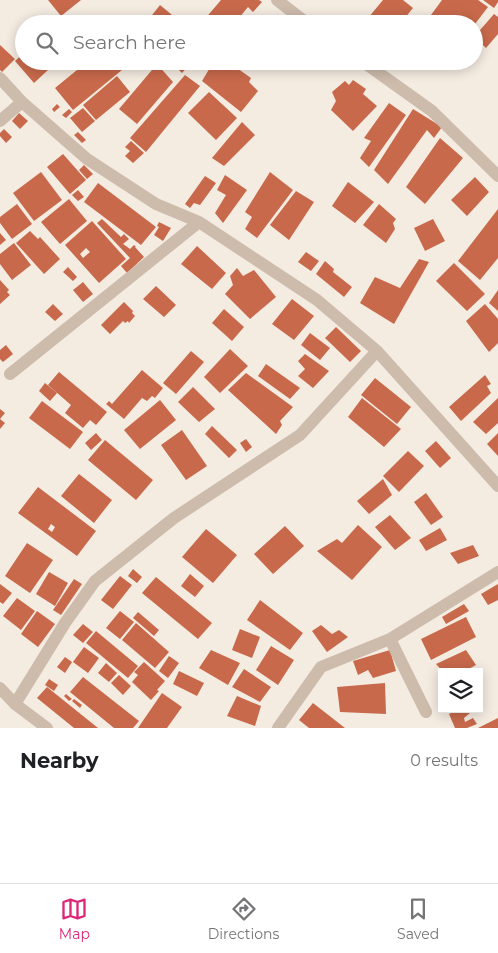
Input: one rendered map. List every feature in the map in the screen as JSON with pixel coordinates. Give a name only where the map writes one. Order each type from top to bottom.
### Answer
[{"type":"street","points":[[276,0],[296,15]]},
{"type":"street","points":[[375,70],[432,110],[498,176]]},
{"type":"street","points":[[0,78],[22,102],[87,159],[156,204],[199,222],[317,300],[377,351],[498,486]]},
{"type":"street","points":[[0,121],[22,102]]},
{"type":"street","points":[[10,374],[199,222]]},
{"type":"street","points":[[15,704],[65,623],[95,581],[174,518],[300,434],[377,351]]},
{"type":"street","points":[[278,728],[321,668],[390,639],[498,572]]},
{"type":"street","points":[[390,639],[426,712]]},
{"type":"street","points":[[0,688],[15,704],[47,728]]},
{"type":"building","points":[[48,0],[81,0],[62,15]]},
{"type":"building","points":[[221,0],[259,0],[262,2],[253,12],[248,7],[241,15],[208,15]]},
{"type":"building","points":[[383,0],[403,0],[413,8],[407,15],[370,15]]},
{"type":"building","points":[[442,0],[478,0],[488,7],[482,15],[431,15]]},
{"type":"building","points":[[483,0],[498,0],[498,2],[494,8]]},
{"type":"building","points":[[160,5],[172,15],[152,15]]},
{"type":"building","points":[[494,14],[498,17],[498,34],[486,48],[483,45],[483,27]]},
{"type":"building","points":[[0,45],[15,59],[2,72],[0,70]]},
{"type":"building","points":[[23,70],[48,70],[34,83]]},
{"type":"building","points":[[77,70],[122,70],[73,110],[55,88]]},
{"type":"building","points":[[152,70],[162,70],[173,82],[137,124],[119,109]]},
{"type":"building","points":[[209,70],[240,70],[251,78],[249,82],[258,91],[241,112],[202,81]]},
{"type":"building","points":[[185,75],[200,86],[146,152],[130,138]]},
{"type":"building","points":[[117,76],[130,92],[96,120],[83,105]]},
{"type":"building","points":[[353,80],[366,89],[363,94],[377,106],[353,131],[331,110],[336,101],[332,92],[345,81],[349,85]]},
{"type":"building","points":[[209,92],[237,118],[216,140],[188,113]]},
{"type":"building","points":[[389,103],[406,115],[369,167],[360,158],[371,141],[364,138]]},
{"type":"building","points":[[57,104],[60,107],[54,112],[52,109]]},
{"type":"building","points":[[83,108],[95,121],[82,132],[70,118]]},
{"type":"building","points":[[69,109],[72,112],[66,118],[62,115]]},
{"type":"building","points":[[413,109],[442,127],[434,138],[427,130],[388,184],[374,170]]},
{"type":"building","points":[[19,113],[28,121],[20,129],[12,121]]},
{"type":"building","points":[[242,122],[255,135],[224,166],[212,158]]},
{"type":"building","points":[[4,129],[12,137],[6,143],[0,136]]},
{"type":"building","points":[[78,132],[86,140],[82,143],[74,135]]},
{"type":"building","points":[[440,138],[463,158],[425,204],[406,187]]},
{"type":"building","points":[[131,141],[144,153],[133,163],[125,156],[130,151],[125,147]]},
{"type":"building","points":[[63,154],[86,180],[70,194],[47,167]]},
{"type":"building","points":[[84,165],[93,174],[87,179],[79,170]]},
{"type":"building","points":[[41,172],[62,200],[34,221],[13,193]]},
{"type":"building","points":[[270,172],[293,190],[257,238],[245,229],[252,217],[245,212]]},
{"type":"building","points":[[225,175],[247,190],[223,223],[215,213],[226,195],[217,190]]},
{"type":"building","points":[[205,176],[216,183],[200,205],[194,203],[190,208],[185,204]]},
{"type":"building","points":[[475,177],[489,192],[467,216],[451,200]]},
{"type":"building","points":[[348,182],[374,202],[355,223],[332,206]]},
{"type":"building","points":[[98,183],[156,227],[141,245],[84,202]]},
{"type":"building","points":[[78,190],[84,197],[78,201],[72,195]]},
{"type":"building","points":[[296,191],[314,202],[289,240],[270,225]]},
{"type":"building","points":[[69,199],[87,221],[60,244],[41,222]]},
{"type":"building","points":[[17,204],[32,224],[12,239],[0,223],[0,217]]},
{"type":"building","points":[[379,204],[396,219],[393,223],[395,229],[386,243],[363,225]]},
{"type":"building","points":[[498,209],[498,258],[480,280],[458,261]]},
{"type":"building","points":[[102,219],[121,237],[124,234],[129,239],[123,244],[130,249],[134,245],[144,257],[127,273],[121,266],[130,258],[97,223]]},
{"type":"building","points":[[433,219],[445,241],[425,251],[414,228]]},
{"type":"building","points":[[92,221],[126,259],[99,283],[65,245]],"holes":[[[86,248],[90,252],[83,258],[80,254]]]},
{"type":"building","points":[[159,222],[171,228],[163,241],[154,235],[159,227],[157,226]]},
{"type":"building","points":[[30,231],[38,239],[40,237],[60,259],[44,274],[16,243]]},
{"type":"building","points":[[0,233],[6,240],[0,245]]},
{"type":"building","points":[[14,243],[31,265],[12,280],[0,264],[0,254]]},
{"type":"building","points":[[197,246],[226,273],[212,289],[181,264]]},
{"type":"building","points":[[306,252],[319,261],[311,271],[298,262]]},
{"type":"building","points":[[419,259],[429,262],[394,324],[360,303],[375,277],[400,288]]},
{"type":"building","points":[[325,261],[334,269],[333,272],[352,287],[344,297],[316,274]]},
{"type":"building","points":[[454,263],[485,294],[467,311],[436,281]]},
{"type":"building","points":[[68,267],[77,277],[73,281],[63,272]]},
{"type":"building","points":[[237,268],[243,276],[254,270],[276,297],[250,319],[225,294],[233,285],[230,276]]},
{"type":"building","points":[[0,280],[9,290],[7,292],[10,295],[0,304]]},
{"type":"building","points":[[83,282],[93,294],[83,302],[73,290]]},
{"type":"building","points":[[156,286],[176,305],[164,317],[143,299]]},
{"type":"building","points":[[498,290],[498,311],[489,303]]},
{"type":"building","points":[[292,299],[314,316],[294,340],[272,324]]},
{"type":"building","points":[[124,302],[133,311],[132,313],[135,316],[129,323],[128,321],[125,323],[123,321],[110,334],[101,325]]},
{"type":"building","points":[[53,304],[63,314],[55,321],[45,312]]},
{"type":"building","points":[[485,304],[498,319],[498,343],[489,352],[466,321]]},
{"type":"building","points":[[224,309],[244,327],[232,341],[212,323]]},
{"type":"building","points":[[336,327],[361,351],[350,362],[325,338]]},
{"type":"building","points":[[310,333],[330,348],[320,360],[301,345]]},
{"type":"building","points":[[6,345],[13,354],[3,362],[0,359],[0,350]]},
{"type":"building","points":[[230,349],[248,366],[220,393],[204,377]]},
{"type":"building","points":[[191,351],[204,362],[176,394],[163,383]]},
{"type":"building","points":[[305,354],[329,371],[313,388],[298,376],[305,369],[298,361]]},
{"type":"building","points":[[266,364],[300,388],[290,399],[258,376]]},
{"type":"building","points":[[142,370],[163,388],[155,398],[152,396],[147,401],[142,398],[124,419],[106,404],[109,401],[112,404]]},
{"type":"building","points":[[59,372],[107,412],[96,425],[90,420],[83,428],[65,413],[71,405],[48,385]]},
{"type":"building","points":[[246,373],[293,407],[280,421],[282,425],[276,434],[228,390]]},
{"type":"building","points":[[485,375],[491,384],[487,386],[491,393],[461,421],[449,407]]},
{"type":"building","points":[[375,378],[411,407],[397,424],[361,395]]},
{"type":"building","points":[[45,383],[57,393],[50,401],[39,391]]},
{"type":"building","points":[[193,387],[215,409],[199,422],[178,402]]},
{"type":"building","points":[[362,398],[401,429],[384,447],[348,417]]},
{"type":"building","points":[[498,398],[498,423],[486,434],[473,422]]},
{"type":"building","points":[[160,400],[176,420],[140,449],[124,430]]},
{"type":"building","points":[[42,401],[83,432],[70,449],[29,418]]},
{"type":"building","points":[[0,409],[5,413],[0,419]]},
{"type":"building","points":[[0,419],[5,423],[0,429]]},
{"type":"building","points":[[212,426],[237,450],[229,458],[205,434]]},
{"type":"building","points":[[182,430],[207,466],[186,480],[161,445]]},
{"type":"building","points":[[96,433],[102,440],[91,450],[85,443]]},
{"type":"building","points":[[498,433],[498,456],[487,444]]},
{"type":"building","points":[[246,439],[252,447],[246,452],[240,443]]},
{"type":"building","points":[[105,440],[153,480],[136,500],[88,460]]},
{"type":"building","points":[[436,441],[451,458],[440,468],[425,451]]},
{"type":"building","points":[[408,451],[424,466],[399,492],[383,476]]},
{"type":"building","points":[[79,474],[112,500],[94,523],[61,496]]},
{"type":"building","points":[[383,479],[392,495],[369,514],[357,501]]},
{"type":"building","points":[[38,487],[96,531],[77,556],[18,513]],"holes":[[[51,524],[55,527],[52,532],[48,529]]]},
{"type":"building","points":[[426,493],[443,517],[431,525],[414,502]]},
{"type":"building","points":[[390,515],[411,538],[395,550],[375,527]]},
{"type":"building","points":[[358,525],[382,547],[352,580],[317,551],[337,539],[342,543]]},
{"type":"building","points":[[285,526],[304,546],[273,574],[254,554]]},
{"type":"building","points":[[440,528],[447,540],[426,551],[419,540]]},
{"type":"building","points":[[206,529],[237,555],[213,583],[182,557]]},
{"type":"building","points":[[27,543],[53,560],[30,593],[5,576]]},
{"type":"building","points":[[473,545],[479,556],[458,564],[450,553]]},
{"type":"building","points":[[133,569],[142,577],[137,583],[128,576]]},
{"type":"building","points":[[49,572],[68,583],[55,606],[36,594]]},
{"type":"building","points":[[190,574],[204,586],[195,597],[181,586]]},
{"type":"building","points":[[120,576],[132,585],[113,609],[101,600]]},
{"type":"building","points":[[156,577],[212,623],[198,639],[142,593]]},
{"type":"building","points":[[74,579],[82,584],[61,615],[53,610]]},
{"type":"building","points":[[0,584],[12,593],[3,604],[0,602]]},
{"type":"building","points":[[498,584],[498,600],[488,605],[481,594]]},
{"type":"building","points":[[17,598],[35,611],[21,630],[3,616]]},
{"type":"building","points":[[260,600],[303,633],[290,650],[247,620]]},
{"type":"building","points":[[464,604],[469,611],[446,624],[442,617]]},
{"type":"building","points":[[37,611],[55,624],[38,647],[21,634]]},
{"type":"building","points":[[120,611],[134,622],[120,639],[106,628]]},
{"type":"building","points":[[138,612],[159,630],[154,636],[133,618]]},
{"type":"building","points":[[466,617],[476,637],[431,660],[421,639]]},
{"type":"building","points":[[136,623],[169,652],[155,668],[122,640]]},
{"type":"building","points":[[83,624],[93,632],[83,643],[73,635]]},
{"type":"building","points":[[321,625],[332,634],[339,630],[348,637],[327,652],[312,631]]},
{"type":"building","points":[[240,629],[260,637],[252,658],[232,650]]},
{"type":"building","points":[[96,631],[138,666],[128,678],[86,643]]},
{"type":"building","points":[[271,646],[294,660],[278,685],[256,670]]},
{"type":"building","points":[[84,647],[99,658],[88,673],[73,662]]},
{"type":"building","points":[[211,650],[240,663],[228,685],[199,668]]},
{"type":"building","points":[[390,650],[396,671],[373,678],[368,670],[358,675],[353,661]]},
{"type":"building","points":[[466,650],[476,665],[470,668],[440,668],[436,664]]},
{"type":"building","points":[[169,656],[179,663],[168,678],[159,671]]},
{"type":"building","points":[[65,657],[72,662],[65,673],[57,667]]},
{"type":"building","points":[[144,662],[165,681],[151,700],[132,682],[138,675],[134,672]]},
{"type":"building","points":[[106,663],[117,673],[109,682],[98,673]]},
{"type":"building","points":[[244,669],[271,687],[260,702],[232,687]]},
{"type":"building","points":[[179,671],[204,683],[197,696],[173,684]]},
{"type":"building","points":[[119,675],[131,686],[123,695],[111,683]]},
{"type":"building","points":[[83,677],[139,721],[133,728],[114,728],[70,692]]},
{"type":"building","points":[[49,679],[58,685],[54,691],[45,685]]},
{"type":"building","points":[[385,683],[386,714],[340,712],[337,687]]},
{"type":"building","points":[[47,687],[98,728],[74,728],[37,698]]},
{"type":"building","points":[[162,693],[182,707],[167,728],[138,728]]},
{"type":"building","points":[[66,694],[72,699],[69,701],[64,696]]},
{"type":"building","points":[[237,696],[261,706],[255,726],[227,716]]},
{"type":"building","points":[[74,699],[82,705],[80,708],[72,701]]},
{"type":"building","points":[[313,703],[345,728],[309,728],[299,720]]},
{"type":"building","points":[[470,713],[464,718],[465,722],[473,718],[477,724],[467,728],[455,728],[449,714]]},
{"type":"building","points":[[498,718],[498,728],[478,728]]}]
